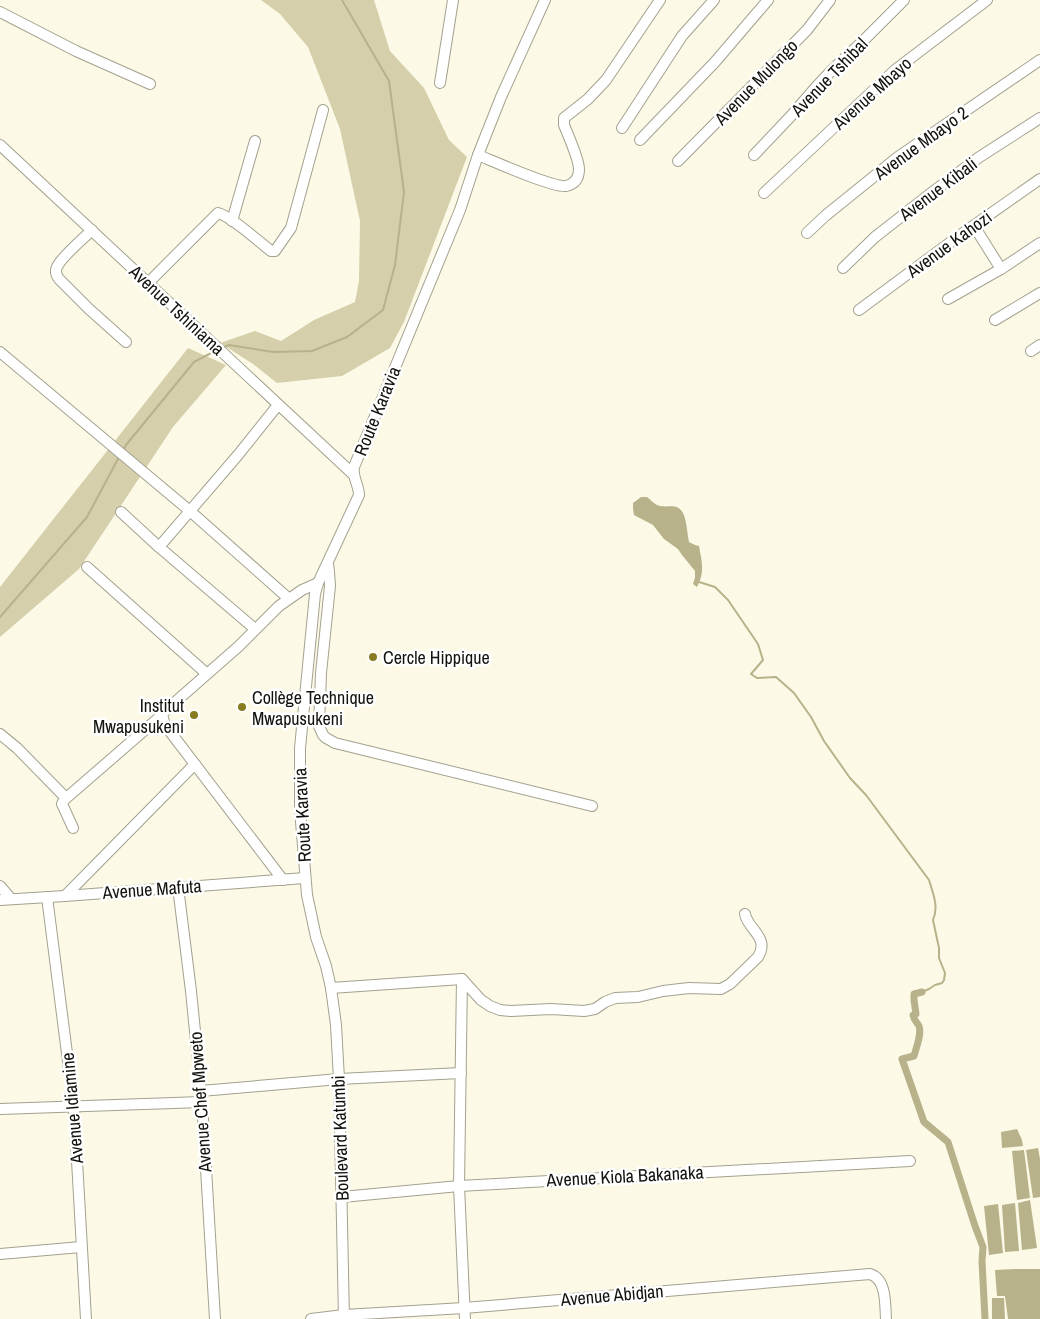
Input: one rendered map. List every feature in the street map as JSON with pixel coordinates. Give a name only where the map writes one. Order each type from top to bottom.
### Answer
[{"type":"street","points":[[440,83],[453,0]]},
{"type":"street","name":"Route Karavia","points":[[323,958],[309,910],[300,809],[300,748],[314,604],[318,582],[359,495],[353,469],[456,221],[478,155],[501,97],[545,0]]},
{"type":"street","points":[[478,155],[551,184],[565,186],[577,180],[579,168],[564,125],[564,118],[588,99],[606,80],[660,0]]},
{"type":"street","points":[[622,128],[682,36],[714,0]]},
{"type":"street","points":[[640,140],[715,62],[768,0]]},
{"type":"street","name":"Avenue Mulongo","points":[[678,161],[807,30],[830,0]]},
{"type":"street","name":"Avenue Tshibal","points":[[754,154],[790,117],[816,86],[904,0]]},
{"type":"street","name":"Avenue Mbayo","points":[[764,193],[895,70],[987,0]]},
{"type":"street","points":[[0,12],[83,55],[150,84]]},
{"type":"street","name":"Avenue Mbayo 2","points":[[807,233],[825,216],[898,157],[1040,60]]},
{"type":"street","points":[[148,283],[216,213],[221,213],[274,252],[291,228],[323,110]]},
{"type":"street","name":"Avenue Kibali","points":[[843,268],[875,237],[978,158],[1040,118]]},
{"type":"street","points":[[232,221],[255,141]]},
{"type":"street","name":"Avenue Tshiniama","points":[[0,145],[354,475]]},
{"type":"street","name":"Avenue Kahozi","points":[[859,310],[1040,179]]},
{"type":"street","points":[[974,226],[1001,269]]},
{"type":"street","points":[[92,230],[60,261],[56,268],[56,274],[89,310],[126,342]]},
{"type":"street","points":[[948,299],[1001,269],[1040,243]]},
{"type":"street","points":[[995,320],[1040,293]]},
{"type":"street","points":[[0,352],[190,511],[288,598]]},
{"type":"street","points":[[159,547],[278,405]]},
{"type":"street","points":[[342,465],[357,460]]},
{"type":"street","points":[[121,512],[255,629]]},
{"type":"street","points":[[328,563],[330,586],[321,674],[319,717],[320,731],[326,738],[335,743],[592,806]]},
{"type":"street","points":[[86,567],[207,674]]},
{"type":"street","points":[[73,828],[63,806],[66,798],[162,715],[164,710],[207,674],[288,598],[318,582]]},
{"type":"street","points":[[162,715],[165,726],[283,880]]},
{"type":"street","points":[[0,734],[17,748],[66,798]]},
{"type":"street","points":[[65,896],[195,764]]},
{"type":"street","name":"Avenue Mafuta","points":[[0,900],[305,878]]},
{"type":"street","points":[[0,886],[11,899]]},
{"type":"street","name":"Avenue Chef Mpweto","points":[[178,887],[191,991],[201,1097],[215,1319]]},
{"type":"street","name":"Avenue Idiamine","points":[[47,897],[74,1108],[86,1319]]},
{"type":"street","points":[[462,979],[477,997],[485,1003],[500,1010],[511,1011],[551,1009],[584,1011],[615,998],[638,997],[689,988],[721,989],[730,984],[761,953],[760,938],[747,921],[745,914]]},
{"type":"street","name":"Boulevard Katumbi","points":[[323,958],[331,988],[336,1025],[344,1317]]},
{"type":"street","points":[[331,988],[462,979]]},
{"type":"street","points":[[462,979],[459,1186],[465,1319]]},
{"type":"street","points":[[0,1110],[74,1108],[201,1097],[338,1079],[461,1073]]},
{"type":"street","name":"Avenue Kiola Bakanaka","points":[[342,1197],[459,1186],[910,1161]]},
{"type":"street","points":[[0,1254],[81,1247]]},
{"type":"street","name":"Avenue Abidjan","points":[[310,1319],[870,1274],[878,1279],[882,1287],[886,1319]]},
{"type":"shaded area","points":[[261,0],[374,0],[390,51],[424,88],[449,140],[467,157],[404,322],[390,348],[342,376],[277,383],[253,364],[220,343],[255,331],[281,341],[314,320],[355,302],[359,281],[360,221],[340,129],[308,47],[280,14]]},
{"type":"shaded area","points":[[188,348],[226,365],[173,427],[79,569],[0,637],[0,587]]},
{"type":"shaded area","points":[[641,497],[647,497],[660,506],[678,508],[683,513],[689,542],[699,546],[702,571],[697,587],[693,584],[695,571],[678,549],[664,539],[653,525],[634,515],[633,503]]},
{"type":"shaded area","points":[[1017,1129],[1023,1146],[1002,1148],[1001,1132]]},
{"type":"shaded area","points":[[1038,1148],[1040,1159],[1040,1197],[1033,1198],[1026,1150]]},
{"type":"shaded area","points":[[1024,1150],[1030,1198],[1017,1200],[1012,1151]]},
{"type":"shaded area","points":[[1030,1200],[1037,1248],[1022,1250],[1018,1203]]},
{"type":"shaded area","points":[[1015,1203],[1019,1251],[1005,1252],[1002,1205]]},
{"type":"shaded area","points":[[998,1204],[1003,1253],[989,1255],[984,1206]]},
{"type":"shaded area","points":[[1040,1269],[1040,1319],[1008,1319],[1005,1296],[997,1296],[995,1270]]},
{"type":"shaded area","points":[[992,1298],[1004,1298],[1005,1319],[992,1319]]},
{"type":"waterway","points":[[224,347],[229,345],[273,352],[312,351],[347,337],[383,310],[395,265],[404,192],[389,81],[342,0]]},
{"type":"waterway","points":[[123,451],[194,362],[215,351]]},
{"type":"waterway","points":[[0,617],[87,517],[119,457]]},
{"type":"waterway","points":[[699,582],[715,587],[728,600],[758,644],[763,660],[751,674],[757,678],[776,677],[794,693],[850,778],[866,795],[929,880],[934,895],[935,915],[933,920],[939,948],[939,958],[945,973],[942,983],[922,992]]},
{"type":"waterway","points":[[922,992],[914,994],[916,1014],[913,1015],[919,1026],[920,1033],[914,1056],[902,1059],[924,1122],[948,1142],[983,1247],[985,1319]]},
{"type":"place","name":"Cercle Hippique","points":[[373,657]]},
{"type":"place","name":"Collège Technique Mwapusukeni","points":[[242,707]]},
{"type":"place","name":"Institut Mwapusukeni","points":[[194,715]]}]
